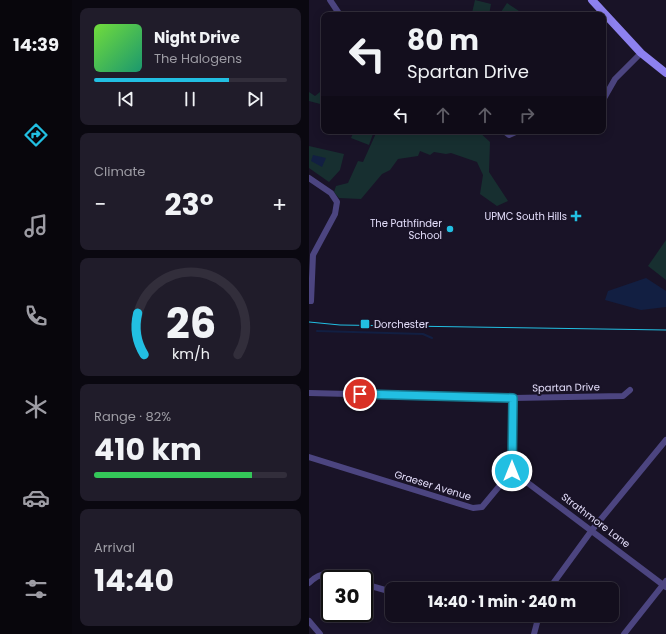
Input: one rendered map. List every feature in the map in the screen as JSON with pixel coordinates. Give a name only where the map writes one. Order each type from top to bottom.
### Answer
[{"type":"street","points":[[330,0],[338,12]]},
{"type":"street","points":[[592,0],[603,12]]},
{"type":"street","points":[[606,15],[641,52],[666,74]]},
{"type":"street","points":[[606,95],[615,79],[641,52]]},
{"type":"street","points":[[309,178],[331,193],[337,202],[335,214],[313,255],[310,301]]},
{"type":"street","name":"Spartan Drive","points":[[309,393],[513,398],[623,396],[630,390]]},
{"type":"street","points":[[512,471],[513,398]]},
{"type":"street","points":[[554,582],[592,530],[666,440]]},
{"type":"street","name":"Graeser Avenue","points":[[309,457],[473,508],[482,507],[512,471]]},
{"type":"street","name":"Strathmore Lane","points":[[512,471],[665,584]]},
{"type":"street","points":[[309,583],[321,575]]},
{"type":"street","points":[[624,634],[665,584]]},
{"type":"street","points":[[373,587],[385,590]]},
{"type":"street","points":[[309,621],[320,634]]},
{"type":"street","points":[[534,634],[537,622]]},
{"type":"green space","points":[[475,0],[491,4],[490,12],[472,12]]},
{"type":"green space","points":[[507,3],[520,12],[501,12]]},
{"type":"green space","points":[[309,92],[315,96],[321,92],[321,104],[309,101]]},
{"type":"green space","points":[[353,134],[373,134],[369,145],[351,138]]},
{"type":"green space","points":[[376,134],[481,134],[490,142],[489,172],[508,201],[497,206],[480,194],[483,175],[477,162],[451,153],[446,154],[434,152],[430,155],[420,151],[418,156],[398,159],[390,170],[382,174],[361,199],[339,198],[334,192],[336,186],[348,183],[358,161],[363,162]]},
{"type":"green space","points":[[309,146],[344,154],[340,170],[329,182],[309,168]]},
{"type":"green space","points":[[666,240],[666,280],[648,266]]},
{"type":"water","points":[[313,155],[326,158],[322,167],[311,161]]},
{"type":"water","points":[[646,278],[666,291],[666,307],[641,310],[605,300],[608,291]]},
{"type":"waterway","points":[[317,331],[423,334],[432,338]]},
{"type":"tram line","points":[[309,322],[340,325],[666,330]]},
{"type":"place","name":"UPMC South Hills","points":[[576,216]]},
{"type":"place","name":"The Pathfinder School","points":[[450,229]]},
{"type":"place","name":"Dorchester","points":[[365,324]]},
{"type":"route","points":[[360,394],[513,398],[512,471]]}]
